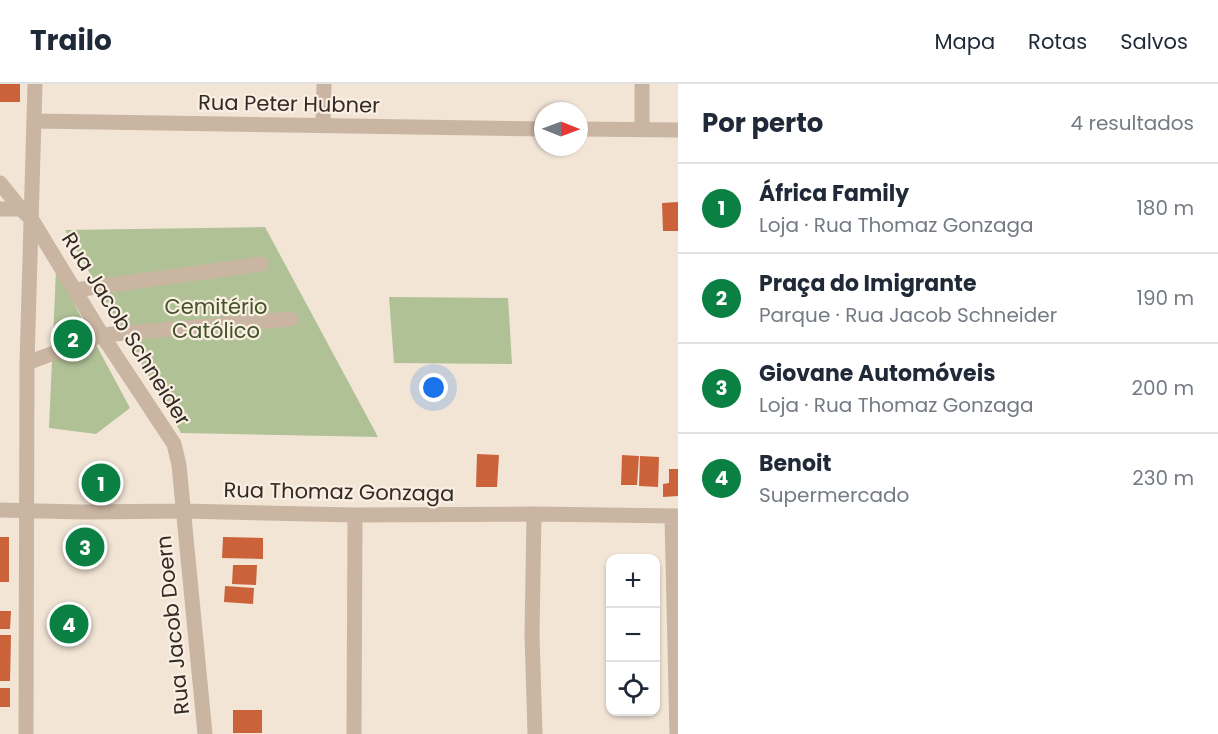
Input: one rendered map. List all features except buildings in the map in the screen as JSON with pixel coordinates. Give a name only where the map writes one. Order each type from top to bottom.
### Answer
[{"type":"street","points":[[26,734],[26,214],[35,121],[35,84]]},
{"type":"street","points":[[323,125],[324,84]]},
{"type":"street","points":[[642,84],[642,130]]},
{"type":"street","name":"Rua Peter Hubner","points":[[35,121],[534,129]]},
{"type":"street","points":[[588,129],[678,130]]},
{"type":"street","name":"Rua Jacob Schneider","points":[[0,183],[26,214],[174,444],[179,465],[183,511]]},
{"type":"street","points":[[0,209],[26,214]]},
{"type":"street","points":[[75,290],[261,264]]},
{"type":"street","points":[[27,363],[102,335],[291,319]]},
{"type":"street","name":"Rua Thomaz Gonzaga","points":[[0,510],[675,517]]},
{"type":"street","name":"Rua Jacob Doern","points":[[183,511],[205,734]]},
{"type":"street","points":[[534,514],[532,634],[535,734]]},
{"type":"street","points":[[354,734],[355,515]]},
{"type":"street","points":[[675,517],[677,734]]},
{"type":"green space","name":"Cemitério Católico","points":[[265,227],[378,437],[181,433],[65,230]]},
{"type":"green space","points":[[56,270],[130,408],[96,434],[49,428]]},
{"type":"green space","points":[[389,297],[508,298],[512,364],[394,363]]},
{"type":"place","name":"Praça do Imigrante","points":[[73,339]]},
{"type":"place","name":"África Family","points":[[101,483]]},
{"type":"place","name":"Giovane Automóveis","points":[[85,547]]},
{"type":"place","name":"Benoit","points":[[69,624]]}]
